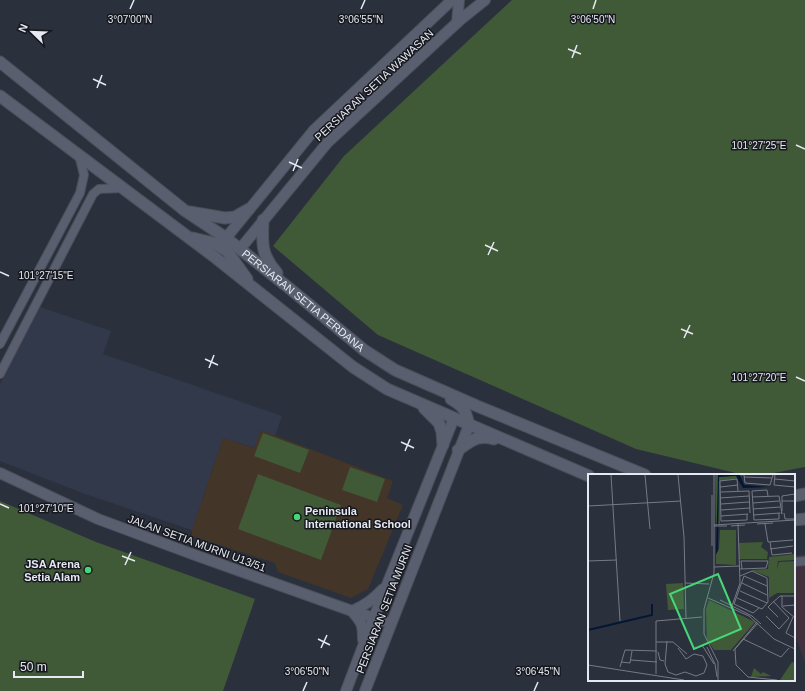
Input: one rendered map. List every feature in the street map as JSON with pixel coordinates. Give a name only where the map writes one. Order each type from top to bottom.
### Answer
[{"type":"main road","name":"PERSIARAN SETIA PERDANA","points":[[0,62],[184,210],[226,238],[290,288],[364,350],[395,370],[643,474]]},
{"type":"main road","name":"PERSIARAN SETIA PERDANA","points":[[0,96],[212,255],[353,367],[387,389],[588,476]]},
{"type":"main road","points":[[184,210],[225,218],[235,217],[249,209]]},
{"type":"main road","points":[[263,220],[262,246],[265,254],[271,266],[290,288]]},
{"type":"main road","points":[[187,236],[214,243],[227,251],[253,288]]},
{"type":"main road","points":[[226,238],[227,251]]},
{"type":"main road","points":[[227,251],[240,249]]},
{"type":"main road","points":[[437,388],[461,404],[465,411],[469,425]]},
{"type":"main road","points":[[420,404],[438,423],[442,432],[443,445]]},
{"type":"main road","points":[[454,418],[465,411],[475,410],[490,415],[500,415]]},
{"type":"main road","points":[[458,450],[473,439],[482,437],[514,443]]},
{"type":"main road","points":[[795,496],[805,494]]},
{"type":"main road","points":[[795,520],[805,518]]},
{"type":"street","name":"PERSIARAN SETIA WAWASAN","points":[[226,238],[314,130],[452,0]]},
{"type":"street","points":[[457,23],[459,0]]},
{"type":"street","name":"PERSIARAN SETIA WAWASAN","points":[[240,249],[328,142],[457,23],[485,0]]},
{"type":"street","points":[[0,344],[80,192],[84,175],[79,155]]},
{"type":"street","points":[[0,374],[94,194],[99,189],[123,188]]},
{"type":"street","name":"PERSIARAN SETIA MURNI","points":[[346,691],[386,586],[454,418]]},
{"type":"street","name":"PERSIARAN SETIA MURNI","points":[[365,691],[469,425]]},
{"type":"street","name":"JALAN SETIA MURNI U13/51","points":[[0,473],[98,519],[352,611],[391,623]]},
{"type":"street","points":[[795,562],[805,561]]},
{"type":"street","points":[[364,644],[361,623],[352,611],[371,601],[386,586]]},
{"type":"shaded area","points":[[40,307],[111,331],[103,354],[282,416],[275,436],[261,431],[255,448],[223,438],[192,530],[85,494],[0,461],[0,384]]},
{"type":"shaded area","name":"Peninsula International School","points":[[261,430],[393,481],[387,498],[403,505],[368,589],[351,598],[278,572],[275,563],[192,536],[192,530],[223,438],[254,448]]},
{"type":"shaded area","points":[[805,554],[805,662],[795,635],[795,556]]},
{"type":"green space","points":[[512,0],[805,0],[805,467],[768,474],[740,474],[636,449],[378,335],[273,246],[344,156]]},
{"type":"green space","points":[[263,433],[309,450],[300,473],[254,456]]},
{"type":"green space","points":[[350,467],[385,479],[377,502],[342,490]]},
{"type":"green space","points":[[258,474],[341,505],[321,560],[238,529]]},
{"type":"green space","name":"JSA Arena Setia Alam","points":[[0,501],[96,542],[255,599],[223,691],[0,691]]},
{"type":"place","name":"Peninsula International School","points":[[297,517]]},
{"type":"place","name":"JSA Arena Setia Alam","points":[[88,570]]}]
